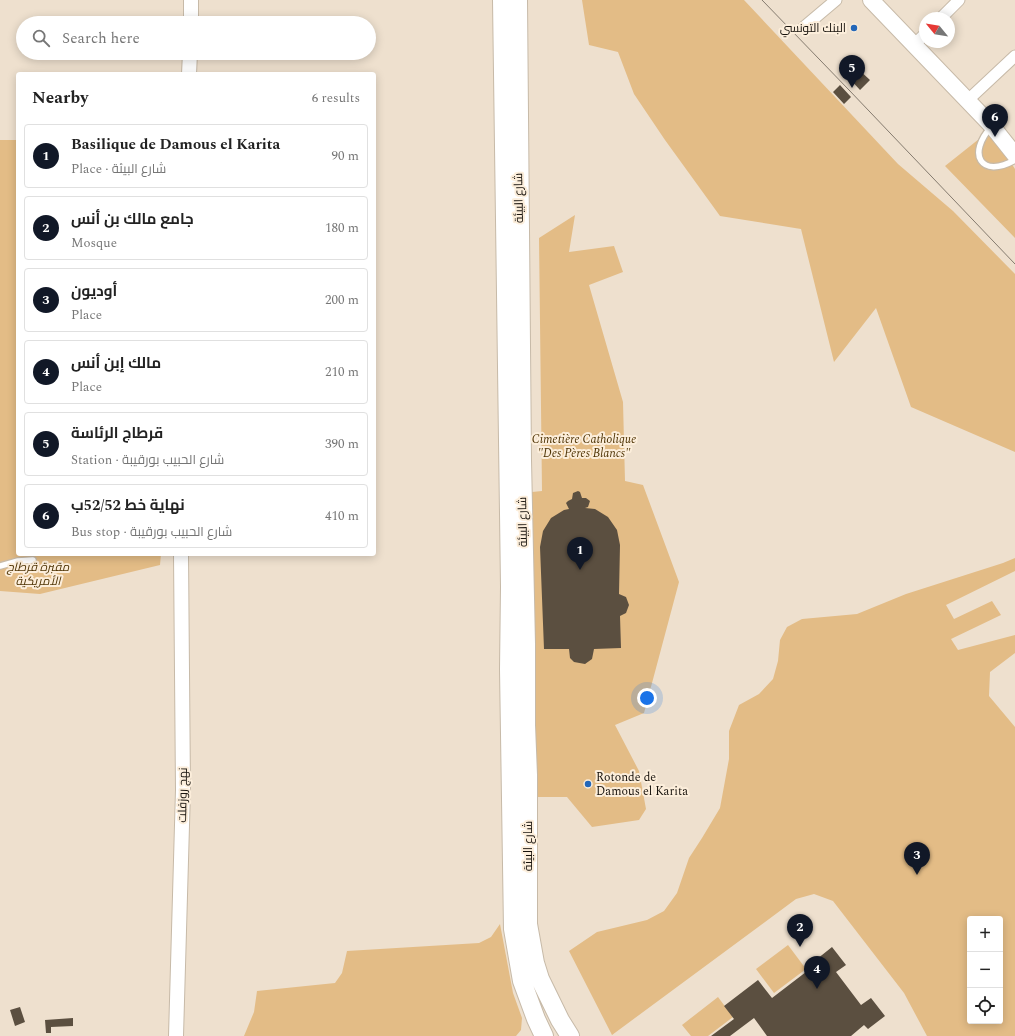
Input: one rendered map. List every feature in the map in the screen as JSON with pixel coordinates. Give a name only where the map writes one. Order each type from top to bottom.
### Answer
[{"type":"highway","name":"شارع البيئة","points":[[502,0],[510,587],[509,669],[514,929],[522,980],[534,1028],[544,1036]]},
{"type":"highway","name":"شارع البيئة","points":[[518,0],[522,460],[528,775],[528,924],[535,963],[540,979],[560,1020],[570,1036]]},
{"type":"main road","points":[[871,0],[919,39]]},
{"type":"main road","points":[[926,48],[1015,155]]},
{"type":"street","points":[[191,0],[191,16]]},
{"type":"street","points":[[804,27],[836,0]]},
{"type":"street","points":[[947,12],[959,0]]},
{"type":"street","points":[[968,100],[1015,56]]},
{"type":"street","points":[[189,72],[190,60]]},
{"type":"street","name":"نهج روزفلت","points":[[176,1036],[183,790],[181,556]]},
{"type":"lane","points":[[992,126],[981,140],[978,153],[981,160],[987,166],[996,167],[1005,166],[1015,160]]},
{"type":"lane","points":[[0,566],[18,561],[33,560]]},
{"type":"green space","points":[[582,0],[744,0],[898,164],[953,211],[1015,274],[1015,452],[911,407],[876,308],[834,362],[801,229],[720,216],[634,94],[618,52],[589,45]]},
{"type":"green space","points":[[991,132],[1015,169],[1015,238],[945,166],[979,139]]},
{"type":"green space","name":"مقبرة قرطاج الأمريكية","points":[[0,140],[16,140],[16,556],[161,556],[160,565],[40,594],[0,591]]},
{"type":"green space","name":"Cimetière Catholique \"Des Pères Blancs\"","points":[[575,215],[569,252],[614,246],[623,272],[589,285],[623,402],[625,481],[643,485],[679,582],[644,713],[615,725],[639,771],[646,809],[639,820],[592,827],[567,797],[535,797],[532,492],[542,491],[539,238]]},
{"type":"green space","points":[[1015,558],[1015,571],[946,605],[954,619],[992,601],[1001,615],[951,639],[958,650],[1015,635],[1015,653],[990,672],[989,696],[1015,727],[1015,1036],[927,1036],[904,993],[833,901],[814,894],[796,899],[612,1035],[569,951],[597,932],[647,920],[664,911],[677,893],[689,858],[720,808],[729,759],[729,731],[739,705],[759,694],[773,679],[778,661],[780,640],[787,627],[802,619],[857,614],[906,594]]},
{"type":"green space","points":[[500,924],[513,993],[522,1018],[521,1030],[516,1036],[244,1036],[254,1012],[257,991],[335,983],[342,973],[347,951],[479,943],[491,937]]},
{"type":"green space","points":[[788,945],[806,969],[774,993],[756,969]]},
{"type":"green space","points":[[718,997],[733,1017],[708,1036],[691,1036],[682,1025]]},
{"type":"building","points":[[858,69],[870,80],[860,90],[849,78]]},
{"type":"building","points":[[840,85],[851,97],[844,104],[833,92]]},
{"type":"building","points":[[578,491],[580,492],[582,498],[586,498],[590,501],[588,507],[585,508],[595,509],[608,517],[617,530],[620,545],[619,594],[626,597],[629,605],[626,613],[620,616],[621,648],[594,649],[592,659],[585,664],[574,662],[570,658],[569,649],[544,649],[540,547],[543,531],[551,518],[564,510],[569,509],[566,503],[572,499],[573,493]]},
{"type":"building","points":[[832,947],[846,965],[836,972],[861,1005],[871,998],[885,1016],[868,1029],[864,1025],[851,1036],[767,1036],[754,1018],[730,1036],[711,1036],[734,1019],[724,1006],[758,980],[772,998],[819,962],[817,959]]},
{"type":"building","points":[[20,1007],[25,1022],[15,1026],[10,1010]]},
{"type":"building","points":[[73,1018],[73,1026],[51,1027],[51,1033],[46,1033],[45,1020]]},
{"type":"tram line","points":[[762,0],[1015,264]]},
{"type":"place","name":"البنك التونسي","points":[[854,28]]},
{"type":"place","name":"قرطاج الرئاسة","points":[[852,88]]},
{"type":"place","name":"نهاية خط 52/52ب","points":[[995,137]]},
{"type":"place","name":"Basilique de Damous el Karita","points":[[580,570]]},
{"type":"place","name":"Rotonde de Damous el Karita","points":[[588,784]]},
{"type":"place","name":"أوديون","points":[[917,875]]},
{"type":"place","name":"جامع مالك بن أنس","points":[[800,947]]},
{"type":"place","name":"مالك إبن أنس","points":[[817,989]]}]
